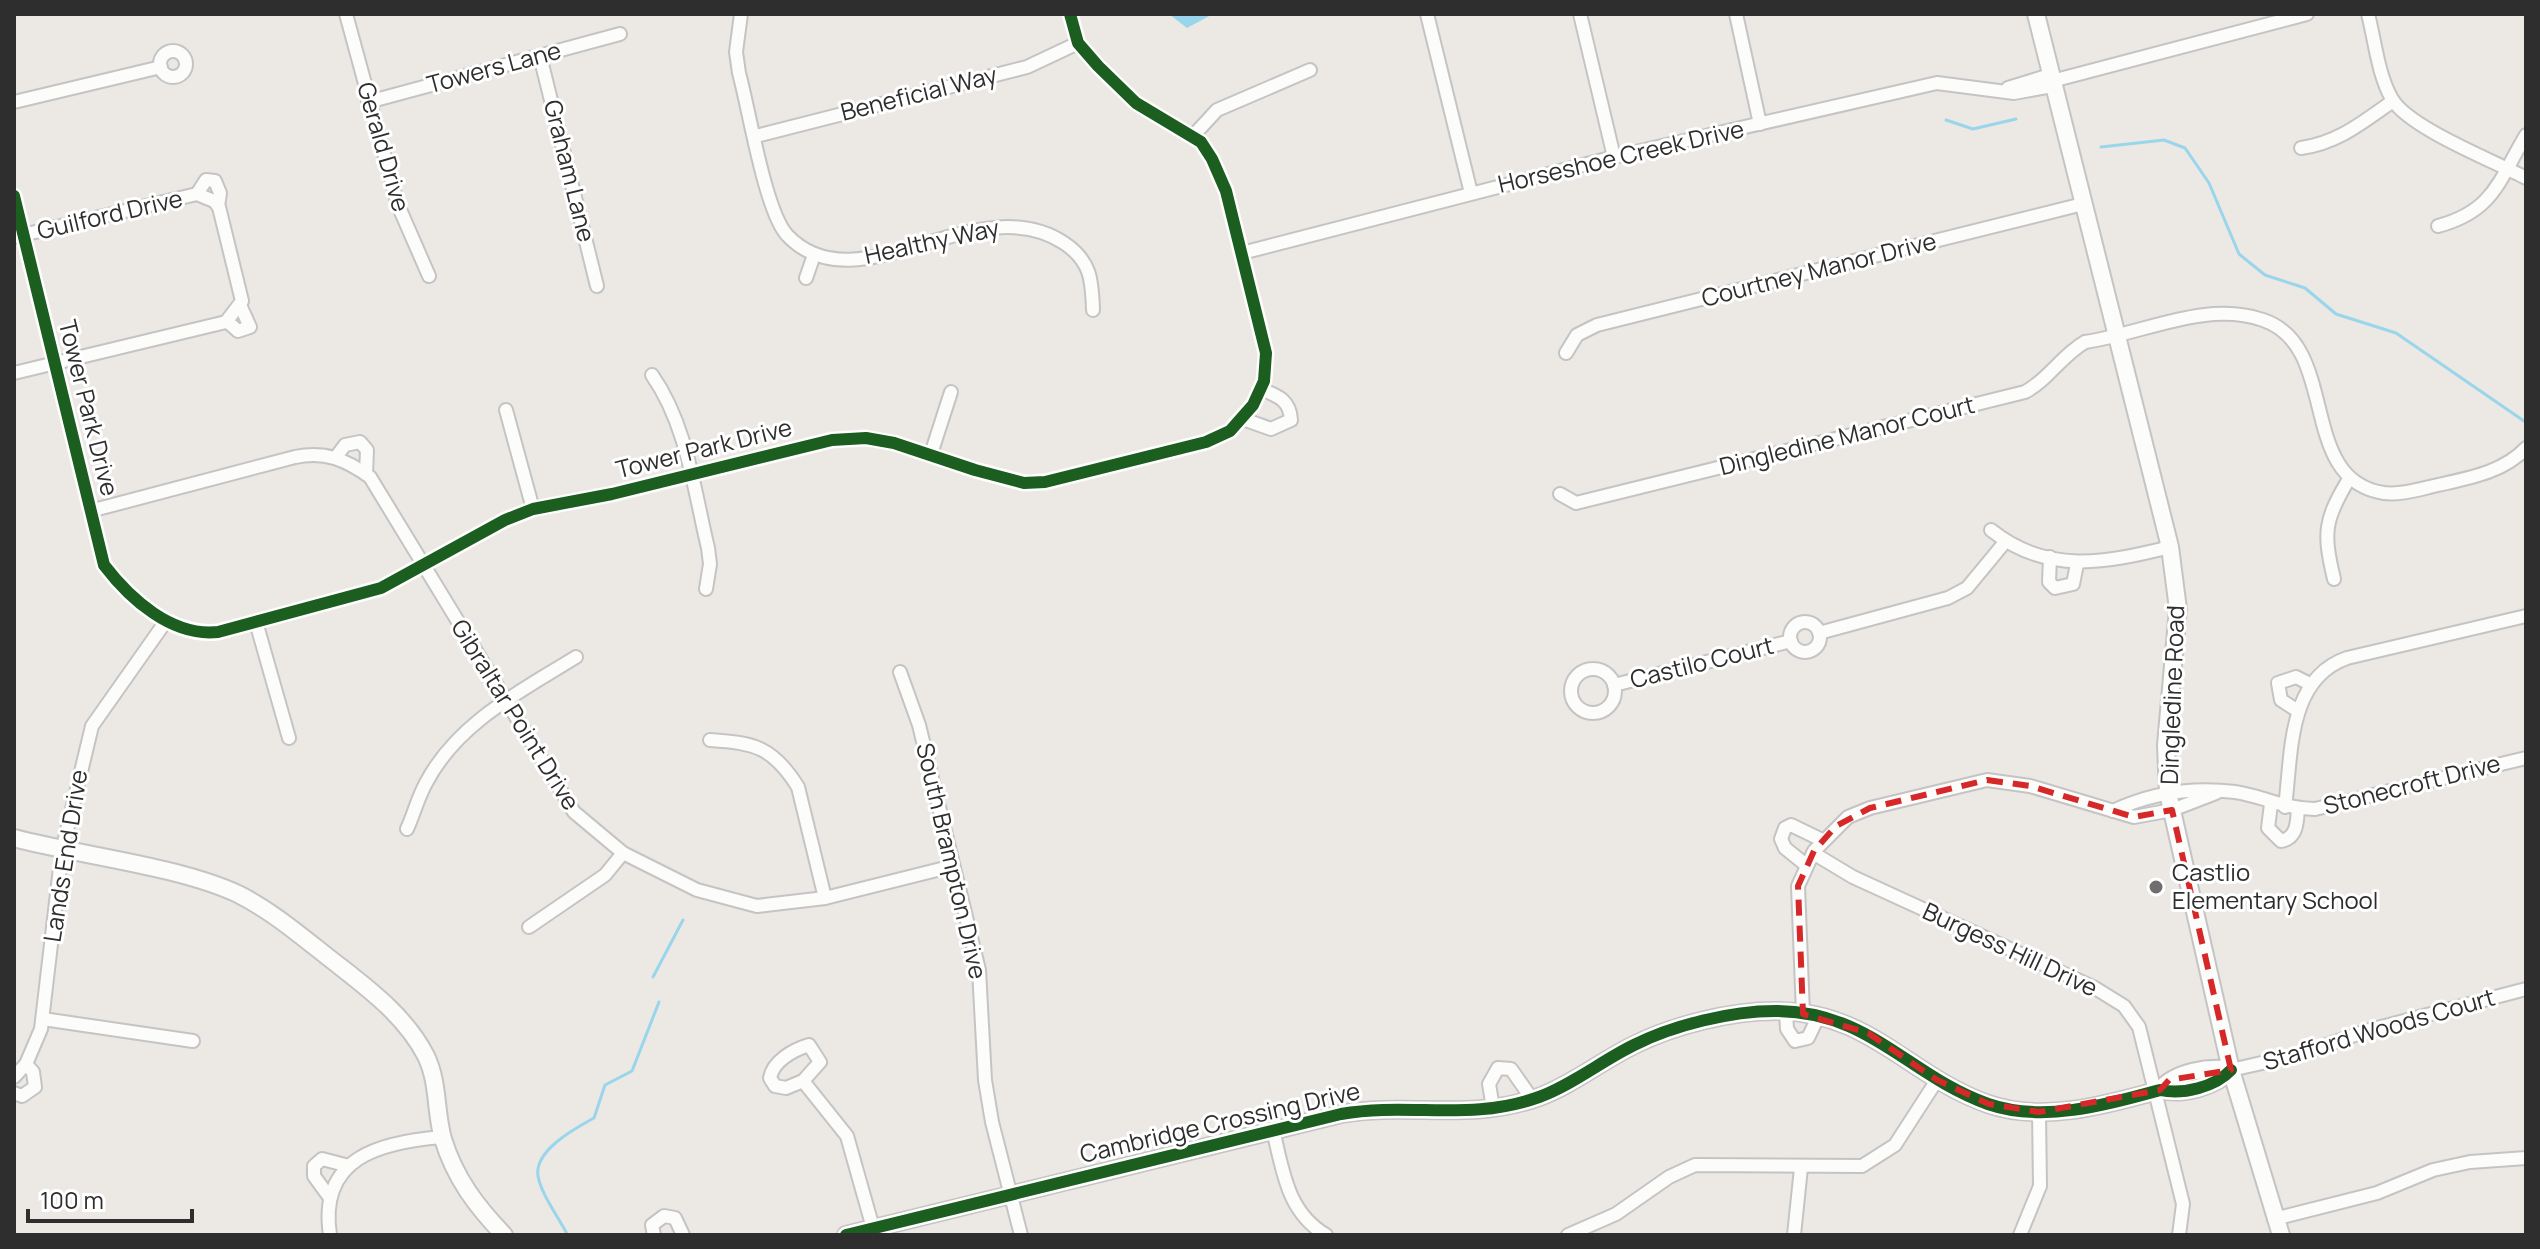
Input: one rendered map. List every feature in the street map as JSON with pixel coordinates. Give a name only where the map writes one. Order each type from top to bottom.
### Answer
[{"type":"street","name":"Gerald Drive","points":[[346,14],[398,205],[429,276]]},
{"type":"street","points":[[727,14],[739,20],[739,73],[779,223],[788,235],[814,255],[806,278]]},
{"type":"street","name":"Tower Park Drive","points":[[14,196],[18,236],[55,363],[104,565],[116,581],[166,621],[191,633],[205,634],[381,588],[505,520],[533,509],[832,440],[866,438],[931,454],[1024,483],[1045,482],[1206,442],[1230,431],[1243,419],[1261,389],[1266,353],[1226,191],[1212,159],[1193,136],[1136,103],[1078,43],[1070,14]]},
{"type":"street","points":[[1427,14],[1471,193]]},
{"type":"street","points":[[1580,14],[1614,157]]},
{"type":"street","points":[[1736,14],[1760,124]]},
{"type":"street","name":"Dingledine Road","points":[[2036,14],[2170,547],[2178,609],[2166,745],[2168,793],[2231,1070],[2281,1235]]},
{"type":"street","name":"Horseshoe Creek Drive","points":[[1242,253],[1614,157],[1937,83],[2002,91],[2052,81],[2307,14]]},
{"type":"street","points":[[2368,14],[2384,83],[2393,101],[2421,125],[2526,178]]},
{"type":"street","name":"Towers Lane","points":[[368,102],[620,34]]},
{"type":"street","name":"Beneficial Way","points":[[756,136],[1027,67],[1078,43]]},
{"type":"street","name":"Graham Lane","points":[[540,56],[597,286]]},
{"type":"street","points":[[14,102],[161,67]]},
{"type":"street","points":[[1193,136],[1217,110],[1310,70]]},
{"type":"street","points":[[2301,148],[2341,138],[2393,101]]},
{"type":"street","points":[[2438,226],[2476,213],[2491,196],[2526,135]]},
{"type":"street","name":"Guilford Drive","points":[[14,373],[228,322],[238,331],[250,327],[240,305],[239,285],[218,206],[197,194],[18,236]]},
{"type":"street","name":"Courtney Manor Drive","points":[[1566,353],[1577,335],[1597,325],[2083,204]]},
{"type":"street","name":"Healthy Way","points":[[814,255],[854,259],[988,226],[1023,226],[1057,238],[1086,262],[1092,280],[1093,310]]},
{"type":"street","points":[[228,322],[240,305]]},
{"type":"street","name":"Dingledine Manor Court","points":[[1560,494],[1576,503],[2025,392],[2038,385],[2066,353],[2085,342],[2119,337],[2215,312],[2233,312],[2274,325],[2295,343],[2305,359],[2327,438],[2349,479]]},
{"type":"street","points":[[652,375],[673,408],[690,475],[708,548],[710,564],[706,589]]},
{"type":"street","points":[[1243,419],[1271,429],[1291,420],[1289,405],[1283,398],[1261,389]]},
{"type":"street","points":[[931,454],[951,392]]},
{"type":"street","points":[[506,410],[533,509]]},
{"type":"street","name":"Gibraltar Point Drive","points":[[336,457],[345,445],[360,442],[367,450],[366,474]]},
{"type":"street","points":[[2334,579],[2325,539],[2330,511],[2349,479],[2370,489],[2401,493],[2493,470],[2516,459],[2526,448]]},
{"type":"street","name":"Gibraltar Point Drive","points":[[90,511],[295,457],[314,453],[336,457],[366,474],[574,812],[623,853],[697,890],[727,900],[768,905],[825,898],[953,866]]},
{"type":"street","points":[[1991,530],[2005,542],[2077,564],[2115,561],[2170,547]]},
{"type":"street","name":"Castilo Court","points":[[1819,633],[1948,598],[1967,588],[2005,542]]},
{"type":"street","points":[[2050,557],[2049,582],[2055,588],[2062,589],[2073,584],[2077,564]]},
{"type":"street","points":[[2291,808],[2298,711],[2310,684],[2323,669],[2347,658],[2526,616]]},
{"type":"street","name":"Lands End Drive","points":[[26,1064],[38,1040],[43,1019],[62,851],[92,726],[166,621]]},
{"type":"street","points":[[256,622],[289,738]]},
{"type":"street","name":"Castilo Court","points":[[1800,623],[1810,624],[1819,633],[1818,644],[1807,652],[1798,650],[1791,641],[1792,629],[1800,623]]},
{"type":"street","name":"Castilo Court","points":[[1614,685],[1791,641]]},
{"type":"street","points":[[407,829],[426,783],[442,757],[470,728],[504,701],[576,657]]},
{"type":"street","name":"South Brampton Drive","points":[[900,672],[919,725],[979,970],[987,1094],[1021,1235]]},
{"type":"street","points":[[2298,711],[2281,700],[2278,683],[2296,677],[2310,684]]},
{"type":"street","points":[[710,740],[759,745],[791,776],[798,787],[825,898]]},
{"type":"street","name":"Stonecroft Drive","points":[[2113,811],[2168,793],[2195,788],[2216,793],[2237,792],[2271,804],[2315,809],[2526,758]]},
{"type":"street","name":"Stonecroft Drive","points":[[1803,1014],[1802,944],[1796,903],[1798,886],[1806,865],[1822,840],[1848,817],[1870,808],[1987,780],[2030,786],[2134,817],[2172,810],[2216,793]]},
{"type":"street","name":"Stonecroft Drive","points":[[2271,804],[2268,828],[2281,841],[2288,840],[2295,832],[2291,808]]},
{"type":"street","points":[[1806,865],[1785,848],[1781,839],[1785,828],[1791,825],[1804,829],[1822,840]]},
{"type":"street","points":[[14,838],[220,887],[282,921],[376,995],[416,1039],[427,1058],[439,1097],[442,1137],[462,1185],[504,1235]]},
{"type":"street","points":[[529,927],[605,875],[623,853]]},
{"type":"street","name":"Burgess Hill Drive","points":[[1813,853],[1853,877],[2095,988],[2124,1006],[2139,1027],[2158,1091],[2183,1204],[2179,1235]]},
{"type":"street","name":"Stafford Woods Court","points":[[2231,1070],[2301,1054],[2366,1031],[2526,989]]},
{"type":"street","name":"Cambridge Crossing Drive","points":[[846,1235],[874,1231],[1368,1109],[1459,1113],[1532,1099],[1651,1037],[1714,1019],[1803,1014],[1868,1033],[1937,1080],[1989,1104],[2039,1112],[2092,1107],[2158,1091],[2169,1080],[2216,1068],[2231,1070]]},
{"type":"street","points":[[43,1019],[193,1041]]},
{"type":"street","points":[[14,1077],[26,1064],[33,1072],[35,1087],[22,1096],[14,1093]]},
{"type":"street","points":[[1493,1108],[1489,1084],[1498,1068],[1511,1069],[1532,1099]]},
{"type":"street","points":[[1568,1235],[1616,1214],[1669,1177],[1695,1165],[1847,1169],[1880,1158],[1895,1145],[1937,1080]]},
{"type":"street","points":[[803,1081],[847,1136],[874,1231]]},
{"type":"street","points":[[2020,1235],[2040,1186],[2039,1112]]},
{"type":"street","points":[[1273,1130],[1291,1196],[1310,1224],[1326,1235]]},
{"type":"street","points":[[330,1235],[330,1198],[349,1166],[372,1149],[389,1143],[442,1137]]},
{"type":"street","points":[[2274,1219],[2377,1193],[2446,1167],[2526,1158]]},
{"type":"street","points":[[330,1198],[314,1176],[314,1166],[322,1159],[349,1166]]},
{"type":"street","points":[[1794,1235],[1801,1168]]},
{"type":"street","points":[[654,1235],[652,1225],[664,1216],[675,1218],[683,1235]]},
{"type":"street","points":[[1300,1235],[1310,1224]]},
{"type":"highlighted area","points":[[1987,780],[2030,786],[2134,817],[2172,810],[2231,1070],[2169,1080],[2160,1090],[2039,1112],[1989,1104],[1937,1080],[1868,1033],[1803,1014],[1798,886],[1814,851],[1836,826],[1870,808]]},
{"type":"water","points":[[1169,14],[1213,14],[1187,28]]},
{"type":"waterway","points":[[1946,120],[1973,129],[2016,119]]},
{"type":"waterway","points":[[2101,147],[2164,140],[2185,148],[2209,183],[2239,254],[2265,275],[2305,288],[2336,314],[2396,333],[2524,421]]},
{"type":"waterway","points":[[653,977],[683,920]]},
{"type":"waterway","points":[[567,1234],[543,1190],[538,1176],[539,1166],[558,1141],[594,1118],[605,1085],[632,1071],[659,1002]]},
{"type":"cycle path","points":[[14,196],[104,565],[126,591],[169,622],[201,632],[218,632],[381,588],[505,520],[533,509],[612,494],[832,440],[866,438],[894,443],[1024,483],[1045,482],[1206,442],[1230,431],[1253,405],[1264,381],[1266,353],[1226,191],[1201,142],[1136,103],[1098,66],[1078,43],[1070,14]]},
{"type":"cycle path","points":[[846,1235],[1341,1114],[1489,1109],[1514,1104],[1551,1092],[1650,1038],[1722,1016],[1775,1011],[1837,1021],[1863,1033],[1959,1092],[1988,1104],[2030,1112],[2074,1110],[2160,1090],[2188,1090],[2208,1085],[2231,1070]]},
{"type":"place","name":"Castlio Elementary School","points":[[2156,887]]}]
